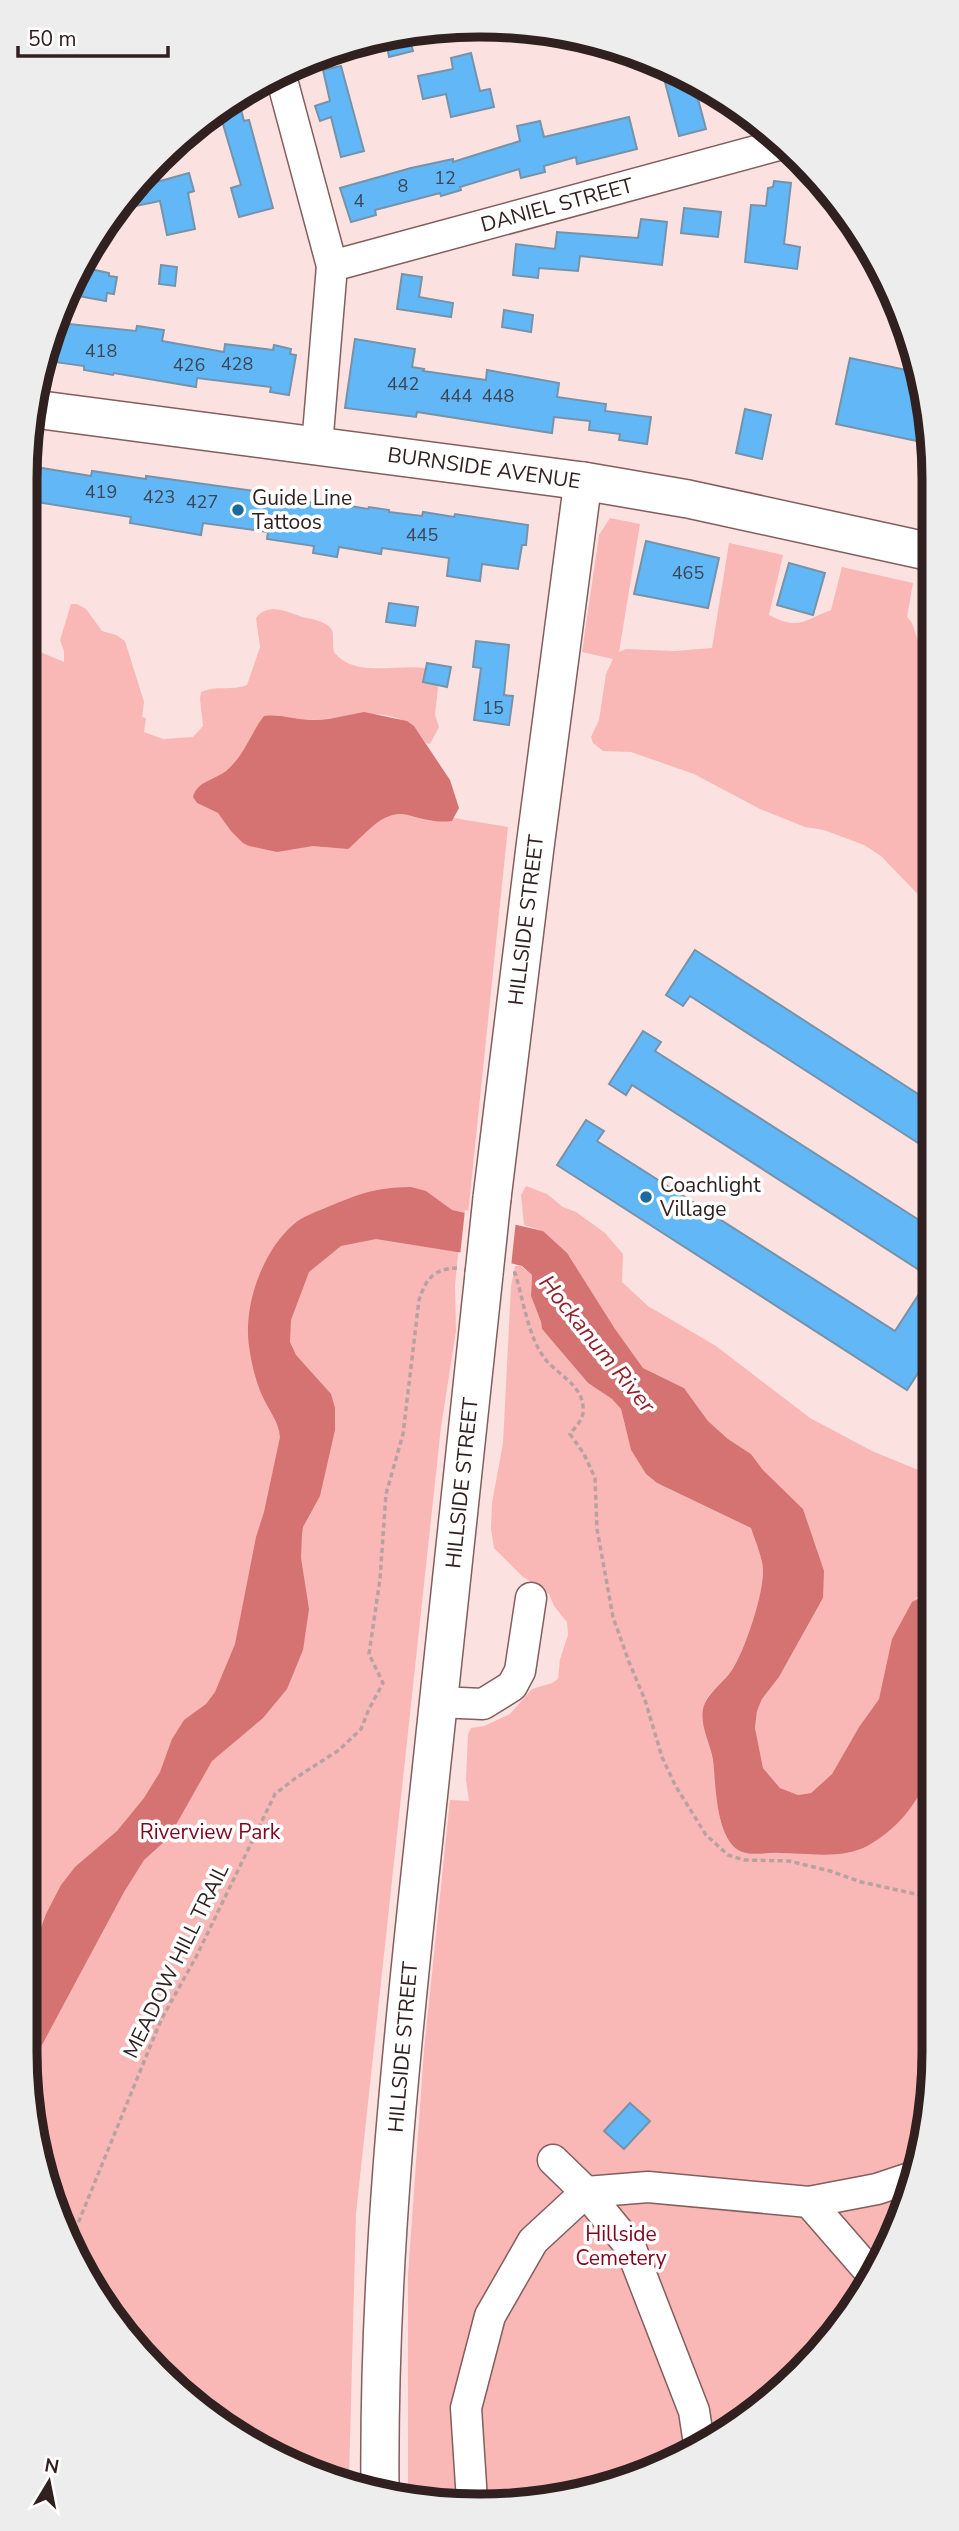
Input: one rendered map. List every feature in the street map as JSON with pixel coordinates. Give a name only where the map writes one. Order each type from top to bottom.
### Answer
[{"type":"main road","name":"BURNSIDE AVENUE","points":[[43,410],[583,481],[688,499],[922,550]]},
{"type":"main road","name":"HILLSIDE STREET","points":[[380,2483],[379,2395],[392,2162],[438,1702],[492,1198],[534,848],[583,481]]},
{"type":"street","points":[[283,83],[332,266],[317,446]]},
{"type":"street","name":"DANIEL STREET","points":[[332,266],[771,147]]},
{"type":"street","points":[[438,1702],[483,1704],[512,1686],[520,1671],[531,1598]]},
{"type":"street","points":[[553,2160],[586,2192],[630,2245],[694,2411],[698,2437]]},
{"type":"street","points":[[472,2494],[466,2407],[490,2316],[533,2241],[586,2192],[648,2187],[809,2202],[877,2189],[903,2180]]},
{"type":"street","points":[[809,2202],[866,2268]]},
{"type":"path","name":"MEADOW HILL TRAIL","points":[[75,2231],[161,2020],[196,1957],[275,1794],[339,1750],[361,1729],[383,1683],[369,1654],[380,1579],[386,1494],[403,1434],[419,1300],[425,1281],[433,1275],[450,1268],[484,1271]]},
{"type":"path","points":[[484,1271],[515,1273],[535,1341],[543,1357],[573,1385],[583,1403],[584,1416],[570,1434],[584,1454],[595,1478],[597,1529],[614,1617],[645,1700],[662,1757],[675,1785],[706,1836],[728,1855],[744,1860],[789,1861],[861,1882],[922,1894]]},
{"type":"green space","points":[[610,518],[640,524],[619,652],[626,649],[675,651],[712,648],[729,543],[783,555],[769,615],[788,622],[802,622],[831,610],[842,567],[913,583],[907,617],[912,623],[922,652],[922,899],[881,856],[864,845],[824,830],[805,827],[760,809],[694,774],[631,752],[603,751],[593,743],[591,737],[599,720],[606,674],[613,659],[582,652],[599,535]]},
{"type":"green space","name":"Riverview Park","points":[[71,604],[77,604],[86,609],[102,631],[125,641],[144,702],[144,732],[163,739],[193,737],[203,726],[201,692],[247,685],[260,647],[256,618],[261,613],[272,609],[323,622],[332,630],[334,652],[352,665],[425,668],[438,687],[435,715],[439,727],[430,744],[426,743],[412,725],[387,715],[307,720],[453,820],[454,818],[508,827],[467,1224],[461,1224],[455,1286],[456,1331],[441,1427],[356,2214],[349,2474],[310,2461],[258,2435],[210,2403],[166,2365],[128,2321],[82,2247],[60,2194],[45,2138],[37,2052],[37,651],[64,662],[60,640]],"holes":[[[232,766],[225,820],[218,813],[197,803],[204,783],[220,776]]]},
{"type":"green space","points":[[526,1186],[547,1194],[605,1233],[623,1254],[622,1282],[648,1306],[716,1346],[810,1418],[872,1451],[922,1471],[922,1595],[917,1597],[879,1699],[832,1774],[811,1793],[798,1795],[780,1788],[763,1768],[755,1729],[757,1711],[762,1699],[779,1677],[823,1598],[803,1509],[763,1470],[751,1454],[728,1439],[708,1421],[684,1388],[643,1368],[543,1231],[524,1225],[521,1195]]},
{"type":"green space","name":"Hillside Cemetery","points":[[515,1266],[521,1266],[532,1275],[531,1296],[542,1329],[588,1383],[612,1399],[621,1409],[631,1450],[646,1474],[657,1483],[751,1528],[763,1569],[757,1606],[737,1661],[710,1694],[704,1710],[718,1807],[725,1833],[731,1843],[745,1853],[765,1852],[922,1786],[921,2080],[914,2138],[889,2221],[848,2297],[793,2365],[725,2420],[649,2461],[566,2486],[508,2493],[451,2493],[408,2488],[408,2275],[424,2050],[450,1800],[469,1801],[466,1780],[468,1734],[471,1728],[484,1726],[510,1714],[532,1689],[558,1679],[560,1659],[568,1635],[567,1622],[554,1606],[549,1594],[522,1576],[494,1548],[491,1529],[492,1503],[503,1443],[511,1286]]},
{"type":"water","points":[[364,712],[407,721],[414,726],[450,780],[459,808],[452,821],[435,821],[399,814],[382,819],[348,849],[313,846],[277,852],[243,843],[218,813],[197,803],[193,797],[198,787],[233,765],[264,716],[316,720]]},
{"type":"water","name":"Hockanum River","points":[[411,1187],[426,1191],[452,1210],[543,1231],[567,1253],[643,1368],[684,1388],[708,1421],[728,1439],[751,1454],[763,1470],[803,1509],[824,1571],[823,1598],[779,1677],[762,1699],[755,1728],[763,1768],[780,1788],[798,1795],[811,1793],[832,1774],[879,1699],[892,1639],[912,1602],[922,1597],[922,1790],[900,1821],[881,1838],[859,1850],[825,1855],[753,1854],[742,1852],[730,1843],[721,1821],[713,1760],[702,1717],[708,1698],[737,1661],[757,1606],[763,1569],[751,1528],[657,1483],[646,1474],[631,1450],[621,1409],[612,1399],[588,1383],[542,1329],[531,1296],[532,1275],[522,1266],[482,1256],[376,1239],[341,1246],[309,1272],[291,1320],[290,1342],[296,1355],[331,1394],[335,1408],[335,1430],[320,1496],[302,1534],[301,1558],[309,1609],[303,1650],[287,1689],[263,1718],[212,1761],[173,1830],[144,1860],[37,2054],[37,1939],[46,1914],[61,1885],[75,1867],[117,1831],[144,1798],[160,1772],[172,1739],[184,1720],[206,1704],[215,1692],[235,1644],[256,1537],[280,1437],[257,1382],[249,1346],[249,1313],[258,1279],[273,1248],[294,1224],[346,1199],[385,1189]]},
{"type":"pier","points":[[465,1210],[516,1220],[511,1267],[460,1256]]},
{"type":"building","points":[[411,43],[413,51],[389,57],[387,46]]},
{"type":"building","points":[[471,53],[480,91],[490,89],[494,107],[451,117],[446,94],[423,99],[418,76],[453,69],[451,58]]},
{"type":"building","points":[[341,66],[364,151],[341,157],[331,117],[320,121],[315,106],[330,101],[323,70]]},
{"type":"building","points":[[672,81],[697,94],[706,129],[679,136],[665,82]]},
{"type":"building","points":[[240,107],[244,121],[249,120],[273,208],[239,217],[231,188],[241,185],[222,120]]},
{"type":"building","points":[[629,117],[637,149],[577,164],[576,157],[544,166],[545,172],[521,178],[519,169],[460,187],[461,190],[441,196],[440,193],[375,210],[376,215],[351,222],[340,188],[411,168],[453,159],[453,162],[520,141],[517,126],[540,121],[544,137]]},
{"type":"building","points":[[189,173],[194,191],[188,193],[195,229],[167,235],[160,201],[131,207],[151,184]]},
{"type":"building","points":[[774,181],[791,183],[784,244],[800,247],[797,269],[745,262],[751,205],[766,206],[768,188],[773,187]]},
{"type":"building","points":[[684,208],[721,212],[718,237],[681,233]]},
{"type":"building","points":[[641,219],[667,222],[662,265],[580,256],[578,271],[539,268],[538,278],[513,275],[516,244],[555,249],[557,232],[638,238]]},
{"type":"building","points":[[161,265],[177,267],[175,286],[159,284]]},
{"type":"building","points":[[90,269],[117,277],[114,294],[107,293],[106,301],[77,296]]},
{"type":"building","points":[[402,274],[422,277],[419,297],[453,303],[451,317],[397,309]]},
{"type":"building","points":[[504,310],[533,315],[531,332],[502,327]]},
{"type":"building","points":[[65,324],[136,331],[137,326],[164,330],[162,341],[224,352],[225,344],[273,350],[274,345],[291,349],[290,354],[296,355],[289,395],[270,392],[271,387],[197,378],[196,387],[84,370],[84,366],[53,362]]},
{"type":"building","points":[[355,339],[415,349],[412,367],[424,369],[423,371],[486,380],[487,370],[559,383],[557,397],[606,404],[605,411],[651,417],[647,444],[619,440],[620,434],[589,430],[590,421],[554,417],[552,433],[417,412],[416,417],[345,408]]},
{"type":"building","points":[[850,358],[908,370],[920,442],[836,424]]},
{"type":"building","points":[[745,409],[771,415],[762,459],[736,453]]},
{"type":"building","points":[[37,467],[91,476],[92,471],[146,479],[146,476],[255,491],[254,494],[321,504],[321,501],[422,516],[423,512],[454,517],[455,514],[528,525],[526,545],[522,545],[518,569],[482,564],[480,581],[447,576],[449,558],[382,548],[381,554],[339,547],[337,557],[313,553],[314,546],[267,539],[268,532],[203,523],[201,535],[130,523],[131,517],[37,502]]},
{"type":"building","points":[[646,541],[719,558],[708,608],[634,594]]},
{"type":"building","points":[[789,563],[825,573],[813,615],[777,605]]},
{"type":"building","points":[[389,603],[418,607],[415,626],[386,622]]},
{"type":"building","points":[[476,641],[509,645],[504,695],[513,696],[509,725],[474,720],[481,668],[473,667]]},
{"type":"building","points":[[427,663],[451,667],[447,687],[423,682]]},
{"type":"building","points":[[695,950],[922,1097],[922,1146],[690,996],[683,1006],[666,995]]},
{"type":"building","name":"Coachlight Village","points":[[643,1031],[661,1042],[655,1051],[922,1222],[922,1272],[632,1085],[626,1095],[609,1084]]},
{"type":"building","name":"Coachlight Village","points":[[586,1120],[604,1131],[597,1141],[895,1331],[922,1289],[922,1367],[907,1390],[557,1165]]},
{"type":"building","points":[[630,2103],[650,2121],[624,2149],[604,2131]]},
{"type":"place","name":"Guide Line Tattoos","points":[[238,510]]},
{"type":"place","name":"Coachlight Village","points":[[646,1197]]}]
